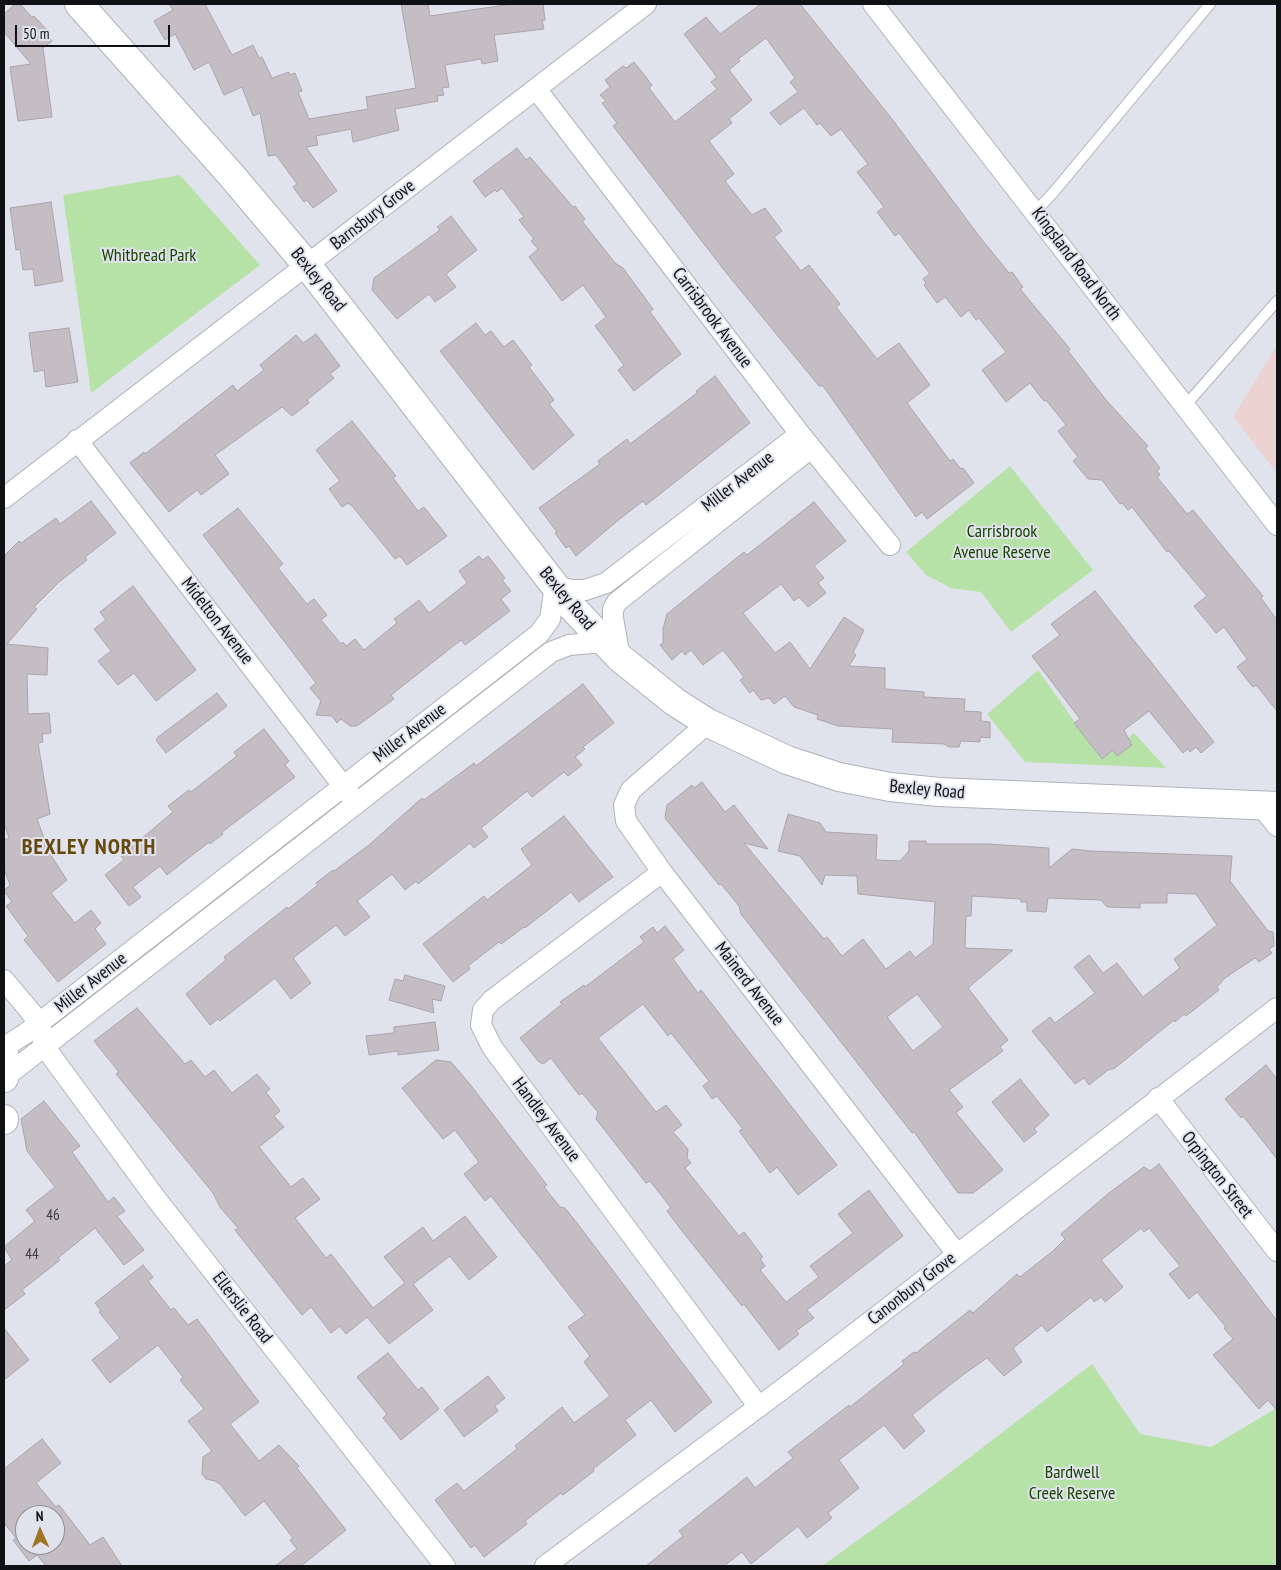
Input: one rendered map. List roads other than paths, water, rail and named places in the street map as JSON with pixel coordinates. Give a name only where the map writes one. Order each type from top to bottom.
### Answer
[{"type":"main road","name":"Bexley Road","points":[[89,7],[307,265],[555,586],[612,650],[675,702],[708,723],[787,760],[840,776],[890,787],[939,792],[1266,805]]},
{"type":"street","name":"Barnsbury Grove","points":[[4,498],[537,90],[646,4]]},
{"type":"street","name":"Kingsland Road North","points":[[873,4],[1036,211],[1277,524]]},
{"type":"street","name":"Carrisbrook Avenue","points":[[537,90],[805,441],[890,545]]},
{"type":"street","name":"Midelton Avenue","points":[[78,440],[357,803]]},
{"type":"street","name":"Miller Avenue","points":[[4,1047],[40,1022],[539,634],[549,622],[555,586],[572,590],[585,590],[606,583],[805,441]]},
{"type":"street","name":"Miller Avenue","points":[[4,1070],[44,1046],[551,652],[569,645],[612,650],[613,609],[617,602],[805,441]]},
{"type":"street","name":"Mainerd Avenue","points":[[708,723],[638,783],[626,797],[624,805],[626,821],[662,872],[957,1254]]},
{"type":"street","points":[[1266,805],[1266,812],[1277,826]]},
{"type":"street","name":"Handley Avenue","points":[[662,872],[492,1000],[483,1010],[481,1025],[492,1047],[759,1407]]},
{"type":"street","points":[[4,980],[40,1022],[44,1046]]},
{"type":"street","name":"Canonbury Grove","points":[[545,1566],[759,1407],[1277,1008]]},
{"type":"street","name":"Ellerslie Road","points":[[44,1046],[158,1200],[445,1566]]},
{"type":"street","name":"Orpington Street","points":[[1158,1098],[1277,1251]]},
{"type":"lane","points":[[1036,211],[1210,4]]},
{"type":"lane","points":[[1185,406],[1277,301]]},
{"type":"district","name":"BEXLEY NORTH","points":[[89,848]]},
{"type":"park label","name":"Whitbread Park","points":[[149,256]]},
{"type":"park label","name":"Carrisbrook Avenue Reserve","points":[[1002,542]]},
{"type":"park label","name":"Bardwell Creek Reserve","points":[[1072,1484]]}]
